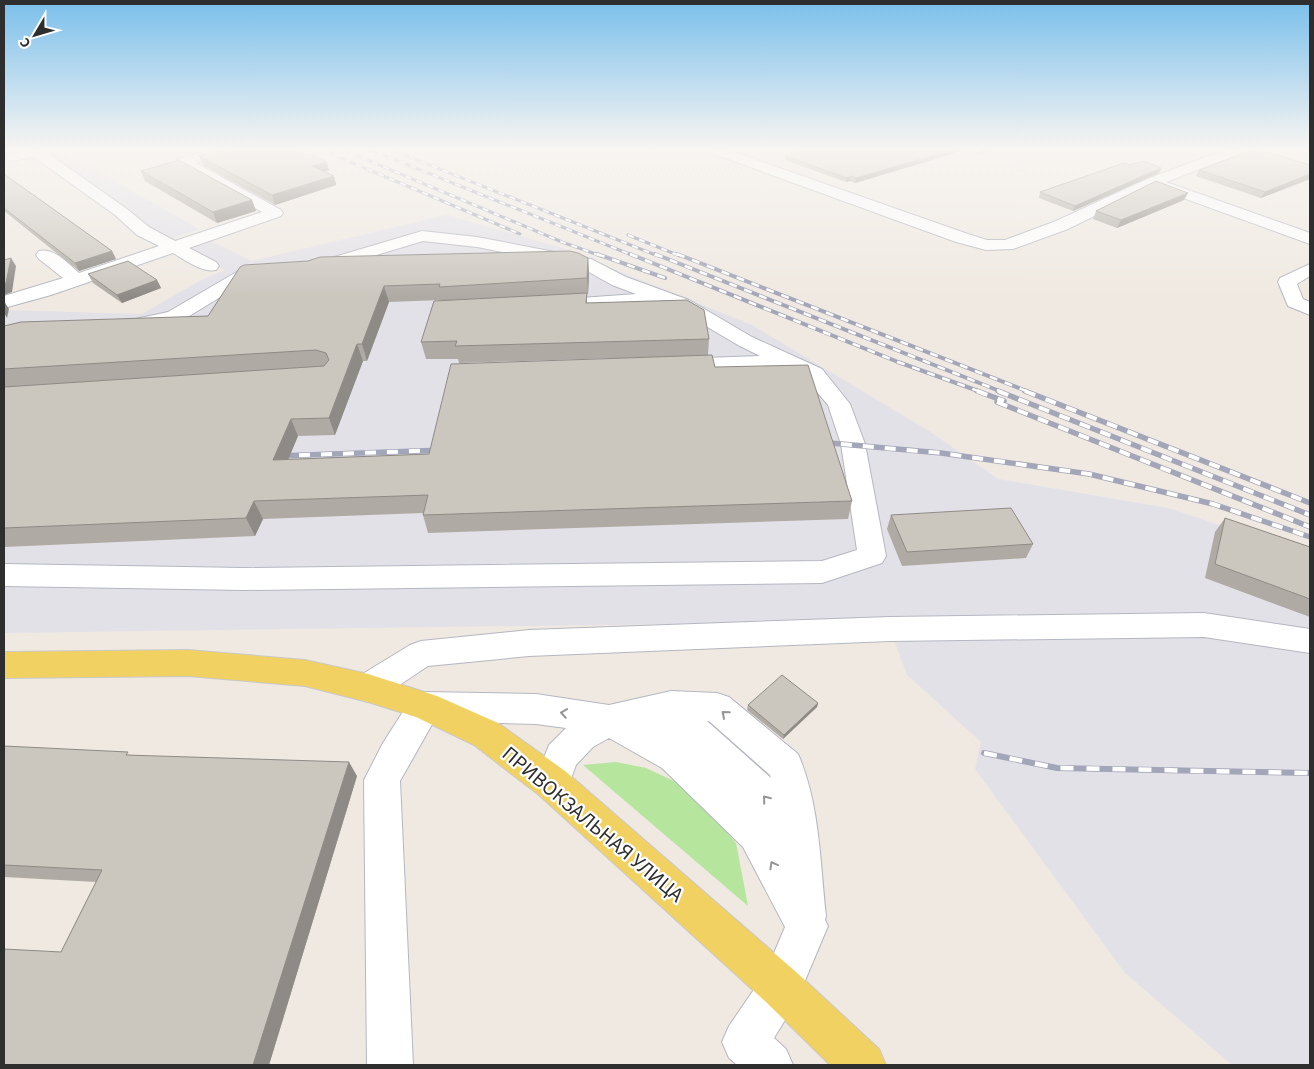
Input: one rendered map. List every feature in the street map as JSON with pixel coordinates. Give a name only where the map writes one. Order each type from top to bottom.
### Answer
[{"type":"main road","name":"ПРИВОКЗАЛЬНАЯ УЛИЦА","points":[[4,665],[188,663],[305,673],[368,688],[425,706],[486,734],[552,783],[781,987],[863,1065]]},
{"type":"street","points":[[100,198],[143,231],[156,236],[172,247],[210,266]]},
{"type":"street","points":[[4,302],[77,280],[275,214],[246,198]]},
{"type":"street","points":[[850,198],[986,245],[1007,245],[1062,225],[1119,198]]},
{"type":"street","points":[[1196,198],[1310,239]]},
{"type":"street","points":[[4,575],[244,579],[822,572],[872,556],[853,444],[839,404],[814,374],[746,341],[682,304],[619,281],[585,263],[476,242],[422,236],[313,270],[246,274],[174,317],[115,329]]},
{"type":"street","points":[[45,256],[77,280]]},
{"type":"street","points":[[1310,269],[1287,282],[1295,302],[1310,310]]},
{"type":"street","points":[[551,306],[663,298]]},
{"type":"street","points":[[660,365],[788,362]]},
{"type":"street","points":[[368,688],[421,654],[529,643],[890,629],[1204,625],[1310,641]]},
{"type":"street","points":[[552,783],[561,756],[581,736],[610,720],[671,705],[717,707],[785,766],[793,792],[807,926],[781,987],[745,1042],[770,1065]]},
{"type":"street","points":[[390,1065],[382,780],[425,706],[536,709],[694,732],[768,800],[800,856]]},
{"type":"street","points":[[610,720],[674,757],[756,834],[807,926]]},
{"type":"street","points":[[735,768],[750,736]]},
{"type":"shaded area","points":[[108,198],[144,198],[199,229],[167,240]]},
{"type":"shaded area","points":[[446,215],[559,247],[752,325],[929,431],[998,479],[1168,508],[1310,555],[1310,1065],[1232,1065],[1125,973],[975,769],[981,742],[907,675],[887,621],[4,633],[4,310],[142,314],[201,280],[225,270],[182,248],[207,239],[252,261]]},
{"type":"green space","points":[[616,762],[646,768],[676,782],[710,812],[736,843],[748,906],[583,765]]},
{"type":"building","points":[[4,198],[38,198],[112,251],[75,263],[4,208]]},
{"type":"building","points":[[188,198],[248,198],[252,200],[213,212]]},
{"type":"building","points":[[1055,198],[1093,198],[1075,206]]},
{"type":"building","points":[[1122,198],[1176,198],[1121,220],[1096,211]]},
{"type":"building","points":[[570,251],[588,258],[587,278],[439,287],[440,284],[384,286],[362,344],[357,344],[329,418],[291,419],[273,460],[429,454],[451,364],[712,355],[715,367],[808,365],[852,501],[423,515],[428,495],[254,501],[246,518],[4,528],[4,387],[324,366],[329,360],[326,353],[316,350],[4,369],[4,326],[21,322],[208,316],[240,267],[244,265],[308,261],[320,257]]},
{"type":"building","points":[[11,258],[6,283],[4,284],[4,260]]},
{"type":"building","points":[[128,261],[157,280],[117,295],[88,274]]},
{"type":"building","points":[[587,293],[586,303],[687,300],[704,310],[709,339],[455,346],[457,341],[421,342],[434,301]]},
{"type":"building","points":[[1011,508],[1033,544],[907,552],[891,515]]},
{"type":"building","points":[[1225,518],[1310,547],[1310,599],[1215,564]]},
{"type":"building","points":[[782,675],[818,703],[784,735],[748,705]]},
{"type":"building","points":[[4,746],[128,752],[126,755],[349,762],[253,1065],[4,1065],[4,949],[61,952],[102,870],[4,865]]},
{"type":"railway","points":[[435,198],[520,234]]},
{"type":"railway","points":[[457,198],[562,242],[601,256]]},
{"type":"railway","points":[[490,198],[634,256]]},
{"type":"railway","points":[[512,198],[658,256]]},
{"type":"railway","points":[[628,235],[680,256]]},
{"type":"railway","points":[[597,254],[665,278]]},
{"type":"railway","points":[[630,254],[898,362],[981,392]]},
{"type":"railway","points":[[655,254],[1002,392]]},
{"type":"railway","points":[[677,254],[1029,392]]},
{"type":"railway","points":[[977,391],[1004,401]]},
{"type":"railway","points":[[998,391],[1310,515]]},
{"type":"railway","points":[[1025,391],[1310,503]]},
{"type":"railway","points":[[997,402],[1310,527]]},
{"type":"railway","points":[[819,442],[941,453],[1089,474],[1213,504],[1310,537]]},
{"type":"railway","points":[[277,456],[444,450]]},
{"type":"railway","points":[[984,753],[1057,768],[1310,773]]}]
